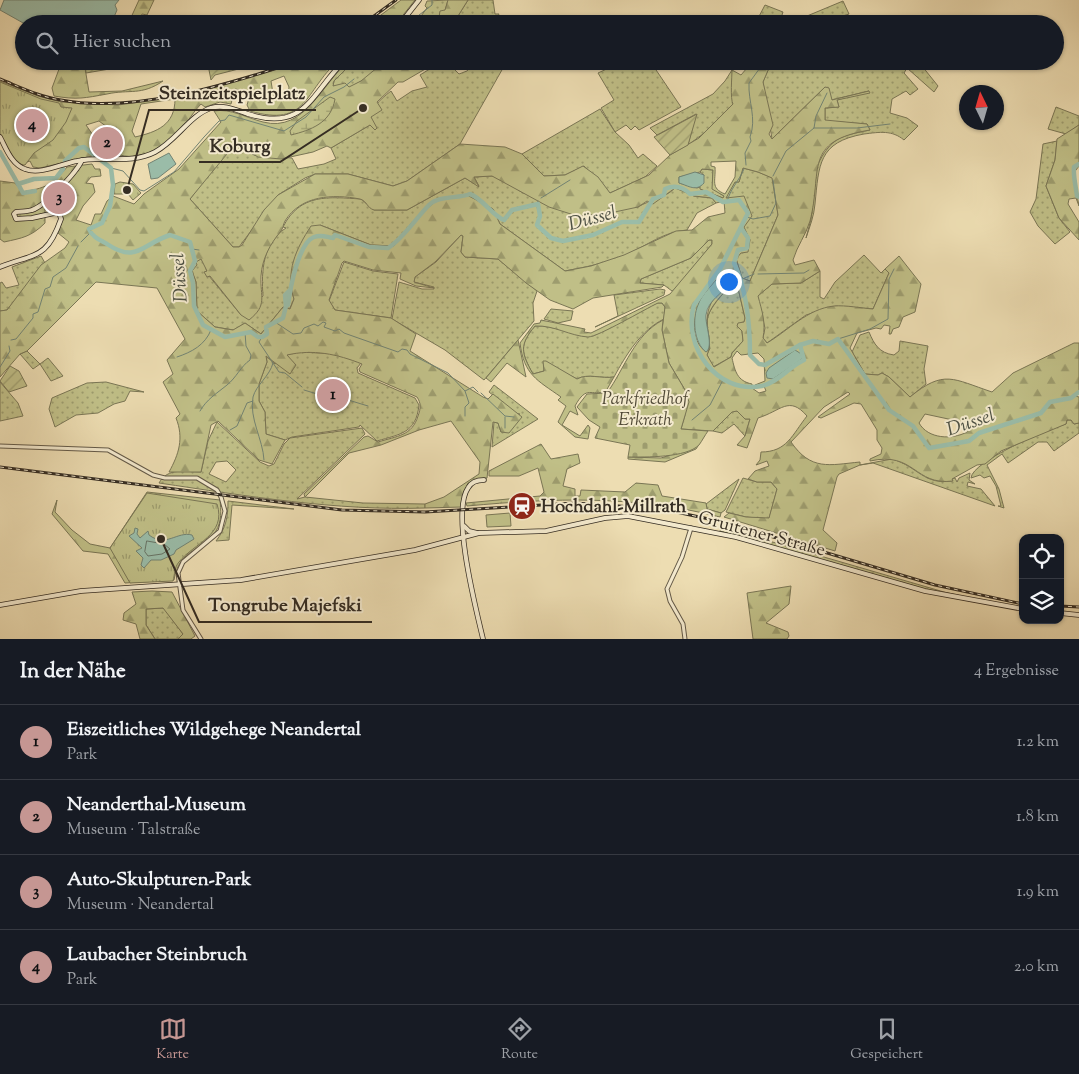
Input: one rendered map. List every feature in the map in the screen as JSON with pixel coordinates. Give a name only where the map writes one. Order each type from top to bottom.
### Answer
[{"type":"main road","points":[[407,15],[419,0]]},
{"type":"main road","points":[[0,136],[13,160],[22,168],[36,170],[82,160],[130,159],[152,154],[176,138],[197,116],[215,107],[229,108],[268,120],[288,118],[304,108],[336,70]]},
{"type":"main road","points":[[0,267],[40,253],[48,247],[58,227],[61,215],[56,211],[16,219],[15,212],[31,211],[43,204],[82,160]]},
{"type":"main road","points":[[483,639],[470,586],[464,547],[464,526],[466,491],[474,482],[484,480]]},
{"type":"main road","name":"Gruitener Straße","points":[[0,605],[81,590],[241,580],[415,550],[479,533],[546,531],[621,516],[691,527],[736,537],[925,591],[1019,607]]},
{"type":"main road","points":[[464,526],[469,531],[479,533]]},
{"type":"main road","points":[[449,542],[458,543],[464,547]]},
{"type":"main road","points":[[1064,613],[1079,615]]},
{"type":"street","points":[[0,446],[108,450],[152,475],[170,478],[196,478],[212,486],[220,494],[223,502],[225,511],[223,524],[216,535],[181,565],[178,573],[183,610],[201,639]]},
{"type":"street","points":[[685,639],[683,624],[670,601],[667,589],[682,557],[691,527]]},
{"type":"green space","points":[[139,0],[154,0],[147,15],[132,15]]},
{"type":"green space","points":[[401,0],[415,0],[403,15],[381,15]]},
{"type":"green space","points":[[448,0],[445,11],[440,12],[440,15],[422,15],[427,8],[425,6],[427,1]]},
{"type":"green space","points":[[448,0],[468,0],[459,15],[439,15],[440,11],[445,10]]},
{"type":"green space","points":[[468,0],[493,0],[495,14],[499,14],[498,15],[459,15]]},
{"type":"green space","points":[[843,1],[849,14],[846,15],[809,15]]},
{"type":"green space","points":[[765,5],[783,12],[782,15],[760,15]]},
{"type":"green space","points":[[59,70],[85,70],[89,92],[122,91],[163,81],[148,89],[81,98],[54,96],[52,88]]},
{"type":"green space","points":[[86,70],[104,70],[86,73]]},
{"type":"green space","points":[[209,70],[235,70],[215,75],[211,80]]},
{"type":"green space","points":[[271,70],[329,70],[303,104],[294,111],[283,115],[269,115],[250,111],[247,105],[251,92],[235,89],[231,104],[220,102],[205,107],[201,104],[177,135],[154,151],[137,156],[120,155],[119,136],[99,121],[86,125],[95,138],[93,139],[92,156],[40,168],[33,167],[30,161],[24,163],[10,147],[1,116],[0,81],[38,96],[61,102],[118,105],[170,98]],"holes":[[[284,76],[289,87],[287,99],[274,100],[271,81]],[[175,99],[172,115],[163,126],[151,133],[135,137],[132,131],[141,104]]]},
{"type":"green space","points":[[339,70],[345,70],[334,81],[333,86],[345,83],[349,87],[361,81],[374,70],[424,70],[403,82],[398,82],[377,102],[382,110],[371,117],[377,128],[375,130],[370,125],[331,148],[327,146],[313,152],[281,159],[258,157],[237,145],[231,149],[190,199],[233,247],[242,245],[264,210],[278,195],[315,174],[348,174],[393,186],[407,181],[460,144],[505,147],[522,154],[544,176],[565,175],[583,166],[598,177],[610,193],[649,175],[670,155],[699,138],[733,104],[731,93],[732,70],[741,75],[745,70],[768,70],[763,82],[773,125],[769,134],[772,139],[825,87],[829,88],[832,100],[869,91],[870,93],[837,100],[839,107],[825,108],[825,120],[867,124],[870,130],[848,135],[834,142],[825,150],[819,161],[810,221],[793,260],[795,265],[814,260],[820,271],[801,283],[772,284],[758,296],[764,322],[763,338],[767,343],[815,311],[824,308],[848,306],[873,309],[889,273],[885,269],[899,256],[921,284],[915,312],[903,317],[899,327],[893,329],[891,334],[889,334],[890,326],[884,325],[881,329],[876,328],[857,333],[850,348],[865,374],[878,375],[882,373],[889,377],[910,397],[932,383],[949,379],[968,383],[992,392],[1013,373],[1074,343],[1079,343],[1079,393],[1075,396],[1079,397],[1079,423],[1074,424],[1071,420],[1067,420],[1066,424],[1001,451],[985,464],[977,465],[952,479],[953,481],[940,481],[930,479],[906,464],[896,461],[885,459],[870,461],[870,459],[881,454],[882,448],[877,440],[877,430],[861,404],[854,403],[821,418],[818,417],[850,394],[848,392],[824,407],[791,442],[798,451],[813,462],[830,465],[860,462],[860,465],[839,474],[837,477],[823,530],[837,543],[835,551],[724,517],[729,513],[746,517],[769,518],[777,489],[771,482],[757,482],[748,479],[755,471],[769,466],[767,461],[756,465],[760,460],[761,452],[783,446],[793,436],[807,416],[801,410],[795,406],[784,406],[758,418],[747,448],[737,445],[745,436],[750,419],[745,419],[737,411],[732,412],[713,431],[681,429],[685,415],[685,390],[669,363],[662,330],[665,307],[662,303],[658,303],[593,336],[581,336],[535,326],[526,339],[524,355],[533,374],[544,371],[543,361],[546,361],[577,379],[586,376],[614,377],[606,391],[589,392],[579,399],[575,406],[578,415],[570,411],[562,425],[580,436],[588,425],[590,428],[588,439],[575,437],[558,422],[566,406],[558,400],[561,397],[539,381],[528,370],[520,343],[534,324],[540,323],[541,320],[585,329],[584,332],[591,333],[670,294],[712,244],[712,240],[709,240],[691,258],[641,279],[640,283],[664,285],[662,287],[593,298],[573,309],[550,300],[526,283],[498,259],[465,257],[461,252],[463,236],[461,235],[435,262],[415,277],[414,282],[434,288],[416,286],[400,279],[401,273],[373,270],[344,261],[342,263],[329,300],[335,310],[391,318],[416,334],[410,351],[483,397],[488,399],[493,394],[522,417],[509,433],[501,432],[498,423],[493,422],[487,478],[475,480],[468,486],[465,490],[462,507],[425,508],[425,504],[444,497],[479,474],[480,462],[451,421],[419,430],[381,445],[349,453],[305,497],[304,494],[364,437],[368,436],[378,442],[403,434],[412,428],[420,408],[417,397],[360,372],[359,369],[362,364],[325,353],[306,352],[287,355],[296,365],[290,374],[266,356],[267,362],[259,384],[259,401],[265,412],[266,434],[285,440],[272,464],[259,460],[218,421],[211,425],[201,472],[169,472],[179,446],[180,432],[176,418],[180,414],[163,382],[173,374],[167,360],[185,339],[157,288],[96,282],[27,351],[20,354],[0,377],[0,311],[7,310],[41,265],[65,248],[69,242],[58,233],[63,218],[57,207],[70,198],[60,190],[45,205],[45,223],[40,228],[21,238],[4,242],[0,239],[0,181],[15,183],[22,192],[30,191],[48,185],[67,167],[92,164],[95,169],[100,169],[101,176],[91,177],[86,183],[93,184],[95,192],[83,206],[76,220],[91,225],[95,214],[101,214],[107,201],[113,196],[134,204],[144,194],[179,169],[221,122],[214,111],[232,112],[263,122],[278,123],[290,120],[312,104]],"holes":[[[736,161],[735,177],[725,194],[716,187],[715,167],[711,166],[711,162]],[[743,168],[772,178],[778,215],[750,281],[742,278],[736,259],[741,253],[748,252],[750,240],[744,227],[752,216],[744,196],[726,198],[735,182],[739,182]],[[702,169],[713,170],[712,189],[724,196],[723,198],[700,189],[700,187],[697,188],[679,183],[679,177],[700,172]],[[492,176],[549,207],[577,216],[610,213],[638,207],[647,201],[653,204],[675,188],[694,196],[712,198],[716,203],[724,201],[725,213],[708,217],[692,230],[676,231],[624,255],[591,266],[565,271],[500,224],[493,209],[467,195],[437,200],[413,221],[394,246],[371,245],[320,225],[311,226],[301,243],[291,270],[294,299],[290,309],[283,307],[261,334],[245,323],[233,330],[215,327],[197,311],[196,282],[192,271],[197,265],[196,262],[201,259],[207,271],[204,272],[207,277],[210,276],[241,315],[249,320],[255,315],[259,310],[262,300],[262,270],[267,252],[292,212],[309,201],[318,198],[350,197],[364,201],[374,210],[407,210],[465,178],[479,187],[474,177]],[[713,284],[726,288],[713,300],[709,307],[707,320],[712,308],[730,286],[738,288],[745,318],[744,322],[738,323],[737,326],[742,331],[743,341],[732,353],[731,357],[714,367],[707,355],[709,350],[706,352],[699,345],[694,327],[698,309],[707,291]],[[737,351],[741,355],[758,353],[764,359],[765,381],[755,385],[755,388],[764,386],[766,391],[759,393],[752,388],[752,384],[743,381],[736,371],[732,358]],[[925,414],[967,423],[967,432],[948,437],[934,435],[919,423]]]},
{"type":"green space","points":[[345,70],[380,70],[349,88],[333,86],[334,81]]},
{"type":"green space","points":[[428,70],[455,70],[459,74],[467,71],[502,70],[460,144],[407,181],[393,186],[348,174],[315,174],[278,195],[239,247],[233,247],[190,199],[225,154],[237,145],[254,155],[292,158],[298,169],[324,164],[336,159],[331,148],[370,125],[376,105],[391,91],[397,101],[412,91],[427,87],[420,75]]},
{"type":"green space","points":[[604,70],[656,70],[681,107],[639,130],[635,126],[631,130],[626,125],[615,132],[601,108],[614,100],[598,73]]},
{"type":"green space","points":[[732,70],[734,76],[733,104],[711,128],[688,145],[696,114],[657,135],[650,128],[713,94]]},
{"type":"green space","points":[[768,70],[906,70],[904,73],[918,89],[910,95],[906,91],[892,99],[890,113],[907,118],[918,126],[904,140],[890,133],[864,134],[849,138],[829,149],[820,167],[814,213],[806,238],[811,219],[817,166],[822,156],[832,143],[838,139],[870,130],[867,124],[825,121],[825,108],[839,107],[837,100],[869,91],[831,100],[825,87],[772,139],[763,82]]},
{"type":"green space","points":[[909,70],[925,70],[938,86],[934,92]]},
{"type":"green space","points":[[0,82],[41,99],[59,103],[61,107],[72,108],[66,122],[53,140],[34,153],[25,165],[14,158],[0,134]]},
{"type":"green space","points":[[330,97],[335,99],[333,107],[325,120],[313,128],[291,135],[290,131],[297,121]]},
{"type":"green space","points":[[1056,107],[1079,116],[1079,125],[1066,134],[1048,129]]},
{"type":"green space","points":[[600,109],[615,132],[629,145],[638,158],[643,154],[657,166],[645,177],[610,193],[584,166],[565,175],[544,176],[522,154]]},
{"type":"green space","points":[[697,114],[688,145],[670,155],[654,137]]},
{"type":"green space","points":[[1079,125],[1079,166],[1073,174],[1079,206],[1076,198],[1069,199],[1068,204],[1079,222],[1079,240],[1059,218],[1046,186],[1055,160],[1057,139]]},
{"type":"green space","points":[[1057,141],[1055,160],[1046,186],[1059,218],[1070,232],[1055,244],[1038,226],[1030,212],[1036,199],[1043,144]]},
{"type":"green space","points":[[743,168],[773,178],[778,215],[750,281],[742,278],[736,258],[750,240],[725,198],[735,182],[739,182]]},
{"type":"green space","points":[[702,169],[713,170],[713,186],[724,196],[723,198],[699,189],[704,175],[700,172]]},
{"type":"green space","points":[[492,176],[501,179],[523,193],[638,207],[675,188],[694,196],[712,198],[716,203],[697,213],[687,230],[663,236],[618,258],[565,271],[500,224],[493,209],[467,195],[413,221],[394,246],[371,245],[320,225],[290,286],[294,299],[289,310],[283,307],[261,334],[245,323],[234,330],[215,327],[197,311],[196,282],[192,271],[196,262],[201,258],[205,264],[208,277],[241,315],[263,296],[263,267],[272,241],[286,228],[283,227],[290,216],[307,203],[327,198],[361,199],[374,210],[407,210],[465,178],[479,186],[474,177]]},
{"type":"green space","points":[[120,182],[133,184],[141,193],[133,200],[128,194],[114,194],[115,184]]},
{"type":"green space","points":[[461,235],[463,236],[461,252],[465,257],[498,259],[537,291],[533,303],[534,321],[484,380],[445,350],[392,319],[399,282],[422,289],[434,289],[434,287],[414,282],[415,277],[436,262]]},
{"type":"green space","points":[[709,240],[712,240],[712,244],[672,291],[664,285],[640,283],[641,279],[691,258]]},
{"type":"green space","points":[[864,255],[881,273],[885,269],[889,273],[873,309],[836,306],[806,315],[767,343],[763,338],[765,328],[757,296],[772,284],[801,283],[820,271],[820,297],[824,299],[835,282]]},
{"type":"green space","points":[[41,256],[45,263],[7,310],[0,311],[0,283],[2,282],[6,288],[19,285],[12,267]]},
{"type":"green space","points":[[344,262],[373,271],[398,274],[391,318],[335,310],[329,301]]},
{"type":"green space","points":[[730,286],[738,288],[745,318],[742,331],[743,341],[732,353],[731,357],[713,367],[707,355],[710,345],[707,325],[708,316]]},
{"type":"green space","points":[[665,290],[664,295],[595,327],[618,316],[614,295]]},
{"type":"green space","points":[[657,303],[662,303],[665,307],[664,319],[641,336],[614,377],[586,376],[577,379],[544,362],[544,371],[533,374],[524,354],[524,344],[535,326],[550,327],[593,336]]},
{"type":"green space","points":[[551,309],[573,311],[571,320],[558,323],[544,319]]},
{"type":"green space","name":"Parkfriedhof Erkrath","points":[[663,320],[662,330],[669,363],[685,390],[689,402],[681,429],[708,431],[699,445],[676,455],[628,457],[630,445],[595,438],[600,427],[589,420],[577,407],[587,394],[607,393],[637,343],[653,326]]},
{"type":"green space","points":[[869,332],[878,347],[889,354],[894,355],[899,351],[900,341],[928,346],[924,369],[926,384],[910,397],[889,377],[882,373],[878,375],[865,374],[852,352],[860,335]]},
{"type":"green space","points":[[518,340],[526,377],[507,363],[491,382],[486,378]]},
{"type":"green space","points":[[27,351],[40,364],[33,369],[20,354]]},
{"type":"green space","points":[[301,352],[337,354],[361,363],[357,368],[358,373],[415,398],[419,405],[415,421],[406,431],[377,441],[360,425],[359,427],[292,437],[285,440],[266,434],[265,412],[259,401],[259,384],[267,362],[266,356],[275,364],[286,355]]},
{"type":"green space","points":[[48,358],[63,376],[51,381],[40,364]]},
{"type":"green space","points":[[10,366],[19,371],[27,386],[9,392],[0,381]]},
{"type":"green space","points":[[0,382],[18,403],[23,416],[0,421]]},
{"type":"green space","points":[[106,382],[144,392],[130,391],[125,401],[114,404],[98,413],[76,415],[55,427],[49,409],[52,398],[87,383]]},
{"type":"green space","points":[[494,385],[538,419],[492,447],[494,422],[498,423],[501,432],[520,414],[515,413],[489,392]]},
{"type":"green space","points":[[732,411],[737,411],[745,419],[750,419],[745,436],[734,424],[722,433],[713,431]]},
{"type":"green space","points":[[1067,420],[1071,420],[1074,424],[1079,423],[1079,433],[1054,451],[1047,442],[1038,442],[1008,463],[1002,454],[987,465],[999,489],[1004,508],[998,506],[1001,506],[996,486],[990,476],[984,478],[980,475],[971,478],[975,471],[984,463],[997,455],[1044,432],[1066,424]]},
{"type":"green space","points":[[217,422],[260,462],[269,466],[274,464],[284,444],[290,438],[362,428],[365,434],[297,499],[305,497],[363,503],[425,504],[425,508],[358,507],[292,502],[159,483],[172,472],[201,472],[208,441]],"holes":[[[227,461],[236,470],[226,482],[209,474],[216,462]]]},
{"type":"green space","points":[[541,444],[551,459],[578,454],[580,463],[567,469],[563,486],[575,489],[575,496],[580,496],[581,490],[625,492],[636,483],[658,485],[662,496],[706,503],[707,509],[721,513],[720,517],[656,505],[594,500],[531,501],[467,506],[466,503],[540,496],[544,492],[538,468],[519,476],[489,476],[489,471]]},
{"type":"green space","points":[[698,446],[696,449],[665,462],[628,459],[628,457],[661,458]]},
{"type":"green space","points":[[892,459],[909,466],[927,478],[942,482],[952,481],[955,478],[957,482],[959,478],[970,473],[969,480],[975,484],[968,482],[967,486],[981,489],[995,506],[873,463],[860,465]]},
{"type":"green space","points":[[743,478],[757,482],[771,482],[777,489],[769,519],[746,517],[726,512]]},
{"type":"green space","points":[[739,479],[725,510],[721,513],[707,509],[706,504]]},
{"type":"green space","points":[[147,492],[220,500],[221,512],[216,531],[205,543],[186,556],[177,570],[174,580],[125,583],[108,554],[83,551],[52,514],[57,500],[55,512],[72,530],[90,544],[110,548]]},
{"type":"green space","points":[[147,493],[217,504],[219,515],[213,531],[177,564],[173,581],[130,583],[110,548]]},
{"type":"green space","points":[[228,501],[294,509],[232,505],[229,540],[216,541],[226,522]]},
{"type":"green space","points":[[510,513],[511,526],[487,527],[486,515]]},
{"type":"green space","points":[[721,527],[970,598],[942,594],[720,531]]},
{"type":"green space","points":[[791,586],[789,604],[766,623],[788,632],[789,636],[787,639],[753,639],[747,593]]},
{"type":"green space","points":[[132,592],[172,592],[195,636],[191,639],[178,639],[183,634],[163,608],[146,609],[146,625],[155,639],[140,639],[136,624],[123,620],[124,613],[136,604]]},
{"type":"green space","points":[[164,608],[183,634],[178,639],[155,639],[146,625],[146,609]]},
{"type":"water","points":[[4,0],[119,0],[115,5],[117,10],[115,15],[15,15],[15,18],[0,10]]},
{"type":"water","points":[[169,153],[176,164],[158,178],[151,179],[148,164]]},
{"type":"water","points":[[695,172],[704,175],[704,183],[701,186],[692,188],[679,183],[679,177]]},
{"type":"water","points":[[721,274],[726,277],[728,283],[707,310],[706,319],[709,345],[706,352],[699,343],[695,330],[696,311],[702,297]]},
{"type":"water","points":[[795,350],[803,355],[802,359],[773,379],[767,378],[766,373],[769,368]]},
{"type":"water","points":[[135,528],[138,529],[137,534],[140,538],[148,531],[149,535],[155,539],[166,540],[187,534],[192,535],[194,539],[176,550],[174,554],[161,560],[151,560],[144,568],[141,565],[143,558],[136,551],[142,548],[129,536],[134,533]]},
{"type":"waterway","points":[[419,15],[432,5],[432,0]]},
{"type":"waterway","points":[[746,165],[745,153],[751,141],[753,123],[749,83],[758,70]]},
{"type":"waterway","points":[[111,168],[123,171],[140,190],[144,191],[174,172],[219,121],[225,120],[229,115],[284,131],[306,117],[324,97],[344,87],[354,79]]},
{"type":"waterway","points":[[773,176],[786,151],[814,128],[816,116],[827,93]]},
{"type":"waterway","points":[[814,128],[857,128],[890,124]]},
{"type":"waterway","name":"Düssel","points":[[65,161],[79,148],[84,147],[111,168],[113,185],[110,206],[102,223],[89,229],[96,238],[117,250],[126,252],[139,250],[170,235],[190,242],[195,261],[190,271],[193,283],[194,306],[203,325],[225,337],[251,332],[258,337],[262,337],[267,334],[266,327],[283,318],[286,306],[288,305],[299,257],[308,241],[314,237],[333,238],[335,235],[369,247],[388,248],[399,240],[433,202],[443,198],[470,194],[504,220],[512,210],[538,204],[540,216],[537,225],[551,238],[563,241],[593,235],[622,222],[639,222],[653,199],[664,195],[665,189],[675,187],[681,188],[690,194],[706,192],[723,202],[739,200],[748,213],[720,269],[694,305],[693,336],[698,351],[707,364],[718,375],[731,383],[746,387],[762,386],[773,382],[804,360],[800,345]]},
{"type":"waterway","name":"Düssel","points":[[0,152],[18,184],[34,179],[56,178],[63,169]]},
{"type":"waterway","name":"Düssel","points":[[1079,164],[1074,167],[1074,178],[1077,196],[1079,197]]},
{"type":"waterway","points":[[727,202],[744,169]]},
{"type":"waterway","points":[[541,198],[570,180]]},
{"type":"waterway","points":[[747,217],[753,219],[770,216],[776,203],[773,180]]},
{"type":"waterway","name":"Düssel","points":[[18,184],[23,193],[35,191]]},
{"type":"waterway","name":"Düssel","points":[[741,228],[748,238],[747,248],[738,250],[734,263],[742,285],[747,308],[750,355],[759,364],[765,365],[800,345],[813,341],[829,344],[838,339],[889,410],[913,426],[929,448],[969,441],[979,433],[1041,413],[1050,402],[1071,398],[1079,392]]},
{"type":"waterway","points":[[81,242],[90,233]]},
{"type":"waterway","points":[[11,340],[16,339],[33,318],[33,314],[38,312],[45,289],[50,287],[53,277],[66,268],[78,246]]},
{"type":"waterway","name":"Düssel","points":[[192,249],[199,250]]},
{"type":"waterway","points":[[838,339],[870,329],[888,319],[889,279],[894,269]]},
{"type":"waterway","points":[[758,274],[804,273],[809,270]]},
{"type":"waterway","points":[[740,280],[754,274]]},
{"type":"waterway","name":"Düssel","points":[[286,306],[285,295],[289,291]]},
{"type":"waterway","points":[[275,322],[293,334],[301,333],[304,328],[314,324],[318,326],[323,322],[326,323],[324,327],[335,331],[339,329],[344,333],[398,352],[402,349],[407,350],[410,354],[448,373],[465,391],[473,387],[478,392]]},
{"type":"waterway","points":[[177,357],[197,347],[205,340],[211,330]]},
{"type":"waterway","points":[[200,411],[250,360],[251,355],[246,346],[245,332]]},
{"type":"waterway","points":[[262,337],[259,342],[279,372],[285,373],[302,387]]},
{"type":"waterway","points":[[0,367],[10,351],[9,346]]},
{"type":"waterway","points":[[264,460],[252,405],[257,388],[273,363]]},
{"type":"waterway","points":[[692,420],[710,405],[723,380]]},
{"type":"waterway","points":[[304,390],[327,397]]},
{"type":"waterway","points":[[465,391],[469,403],[465,407],[465,416]]},
{"type":"waterway","points":[[481,393],[505,416],[514,417]]},
{"type":"waterway","points":[[329,398],[335,396],[368,406]]},
{"type":"waterway","points":[[230,430],[237,426],[247,403],[253,401]]},
{"type":"waterway","points":[[505,417],[505,428]]},
{"type":"railway","points":[[375,15],[396,0]]},
{"type":"railway","points":[[0,79],[53,99],[89,103],[119,103],[181,94],[271,70]]},
{"type":"railway","points":[[0,467],[342,510],[425,512],[575,503],[662,509],[723,522],[935,585],[1019,603]]},
{"type":"railway","points":[[1064,606],[1079,607]]},
{"type":"place","name":"Koburg","points":[[363,108]]},
{"type":"place","name":"Laubacher Steinbruch","points":[[32,125]]},
{"type":"place","name":"Neanderthal-Museum","points":[[107,143]]},
{"type":"place","name":"Steinzeitspielplatz","points":[[127,190]]},
{"type":"place","name":"Auto-Skulpturen-Park","points":[[59,198]]},
{"type":"place","name":"Eiszeitliches Wildgehege Neandertal","points":[[333,395]]},
{"type":"place","name":"Hochdahl-Millrath","points":[[522,506]]},
{"type":"place","name":"Tongrube Majefski","points":[[161,539]]}]
